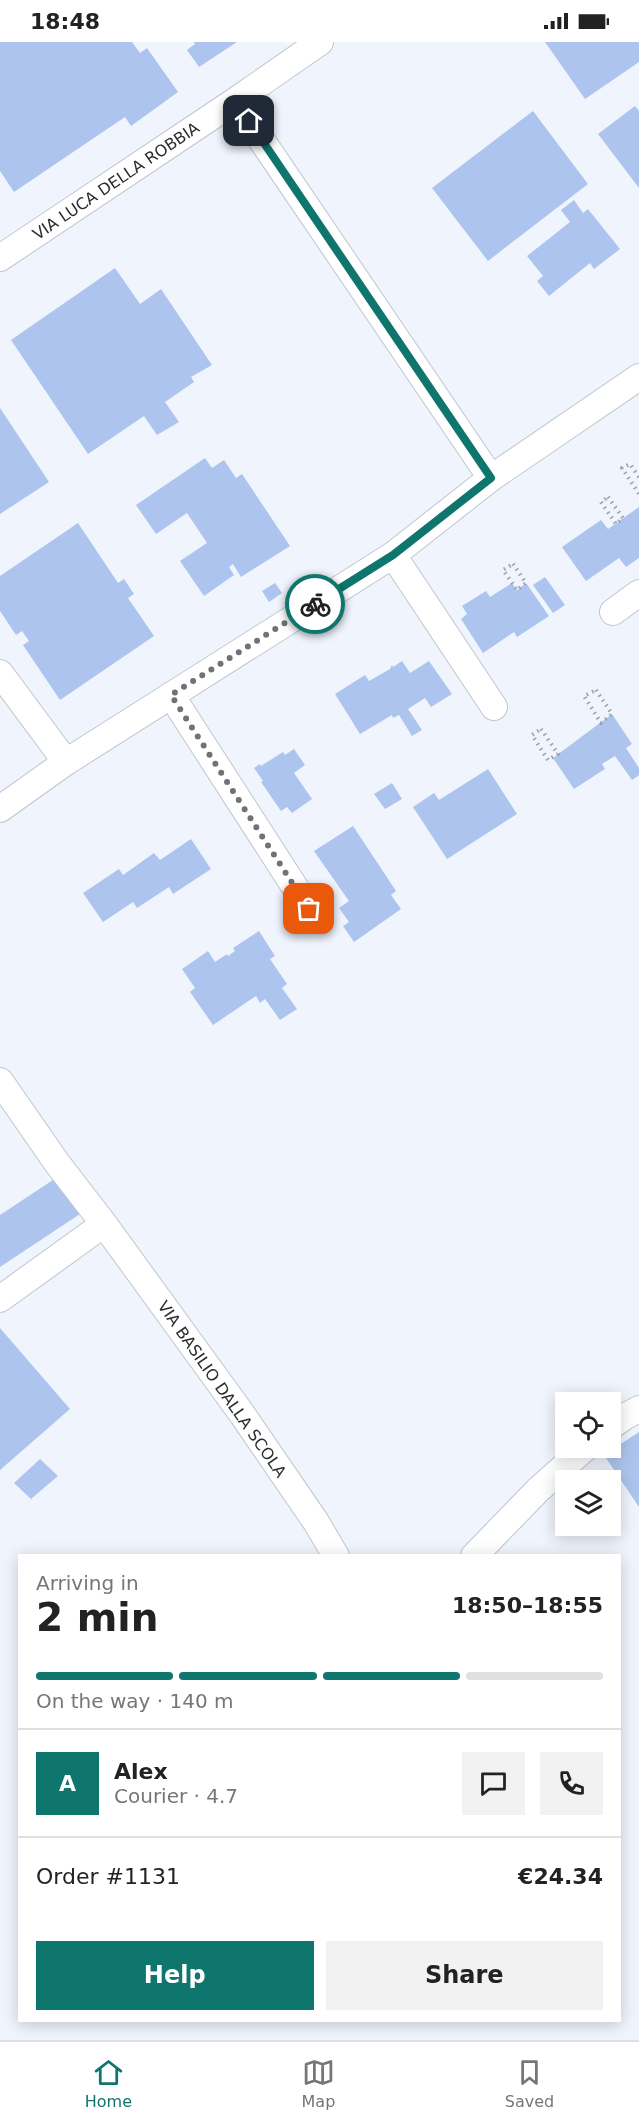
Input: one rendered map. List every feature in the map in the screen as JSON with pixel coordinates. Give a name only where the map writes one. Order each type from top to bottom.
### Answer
[{"type":"street","name":"VIA LUCA DELLA ROBBIA","points":[[0,258],[321,42]]},
{"type":"street","points":[[235,101],[491,478]]},
{"type":"street","points":[[0,808],[66,762],[393,555],[491,478],[639,377]]},
{"type":"street","points":[[393,555],[494,707]]},
{"type":"street","points":[[613,612],[639,593]]},
{"type":"street","points":[[0,673],[66,762]]},
{"type":"street","points":[[171,695],[309,909]]},
{"type":"street","name":"VIA BASILIO DALLA SCOLA","points":[[0,1081],[57,1163],[242,1414],[316,1522],[335,1554]]},
{"type":"street","points":[[0,1299],[104,1224]]},
{"type":"street","points":[[621,1419],[639,1409]]},
{"type":"street","points":[[476,1554],[538,1490],[574,1458]]},
{"type":"path","points":[[639,477],[630,464],[622,468],[639,494],[639,498]]},
{"type":"path","points":[[608,497],[623,518],[616,524],[601,502],[608,497]]},
{"type":"path","points":[[513,564],[526,583],[517,590],[503,570],[513,564]]},
{"type":"path","points":[[596,690],[612,714],[601,723],[584,696],[596,690]]},
{"type":"path","points":[[541,729],[558,754],[548,760],[532,735],[541,729]]},
{"type":"building","points":[[0,42],[132,42],[140,53],[147,48],[178,92],[131,126],[125,117],[14,192],[0,171]]},
{"type":"building","points":[[194,42],[237,42],[199,67],[187,50],[195,44]]},
{"type":"building","points":[[545,42],[639,42],[639,62],[585,99]]},
{"type":"building","points":[[635,106],[639,111],[639,188],[598,134]]},
{"type":"building","points":[[533,111],[588,184],[488,261],[432,188]]},
{"type":"building","points":[[574,200],[583,213],[588,209],[620,249],[594,269],[590,263],[549,296],[537,281],[543,276],[527,256],[570,222],[561,210]]},
{"type":"building","points":[[115,268],[140,304],[161,289],[212,365],[191,377],[194,382],[165,402],[179,422],[157,435],[144,416],[88,454],[11,340]]},
{"type":"building","points":[[0,408],[49,482],[0,514]]},
{"type":"building","points":[[205,458],[212,468],[224,460],[236,478],[242,474],[290,546],[241,577],[233,564],[229,567],[234,575],[204,596],[180,561],[207,543],[187,513],[156,534],[136,505]]},
{"type":"building","points":[[639,507],[639,558],[626,567],[619,558],[586,581],[562,547],[601,520],[608,529]]},
{"type":"building","points":[[78,523],[118,583],[124,579],[134,594],[128,598],[154,636],[60,700],[23,645],[29,641],[22,631],[16,635],[0,611],[0,576]]},
{"type":"building","points":[[545,577],[565,605],[553,613],[533,585]]},
{"type":"building","points":[[275,583],[282,593],[269,602],[262,591]]},
{"type":"building","points":[[512,583],[517,590],[526,583],[549,616],[517,637],[514,632],[483,653],[461,619],[467,614],[462,606],[486,591],[490,597]]},
{"type":"building","points":[[402,661],[410,673],[429,661],[452,694],[431,707],[425,698],[408,709],[422,730],[412,736],[399,715],[393,718],[392,715],[360,734],[335,694],[365,675],[369,681]]},
{"type":"building","points":[[612,714],[632,744],[626,748],[639,768],[639,775],[632,780],[615,756],[602,764],[605,769],[574,789],[553,758]]},
{"type":"building","points":[[294,749],[305,765],[294,773],[312,799],[292,813],[287,807],[281,811],[254,768],[283,752],[285,755]]},
{"type":"building","points":[[488,769],[517,814],[447,859],[413,807],[434,793],[439,800]]},
{"type":"building","points":[[392,783],[402,799],[385,809],[374,794]]},
{"type":"building","points":[[353,826],[396,891],[391,895],[401,909],[354,942],[343,926],[349,922],[339,908],[349,901],[314,851]]},
{"type":"building","points":[[191,839],[211,869],[173,894],[169,887],[137,908],[133,902],[103,922],[83,893],[119,869],[123,875],[154,853],[160,860]]},
{"type":"building","points":[[259,931],[275,956],[270,959],[287,984],[282,988],[297,1009],[280,1020],[265,999],[260,1003],[256,996],[213,1025],[190,992],[195,988],[182,969],[208,951],[215,962],[227,954],[228,956],[235,951],[233,948]]},
{"type":"building","points":[[56,1178],[80,1214],[0,1267],[0,1215]]},
{"type":"building","points":[[0,1328],[70,1409],[0,1470]]},
{"type":"building","points":[[639,1432],[639,1507],[621,1480],[621,1470],[614,1470],[606,1458],[621,1458],[621,1444]]},
{"type":"building","points":[[40,1459],[58,1476],[31,1499],[14,1483]]},
{"type":"way so far","points":[[309,909],[171,695],[315,604]]},
{"type":"route","points":[[249,121],[491,478],[393,555],[315,604]]}]
